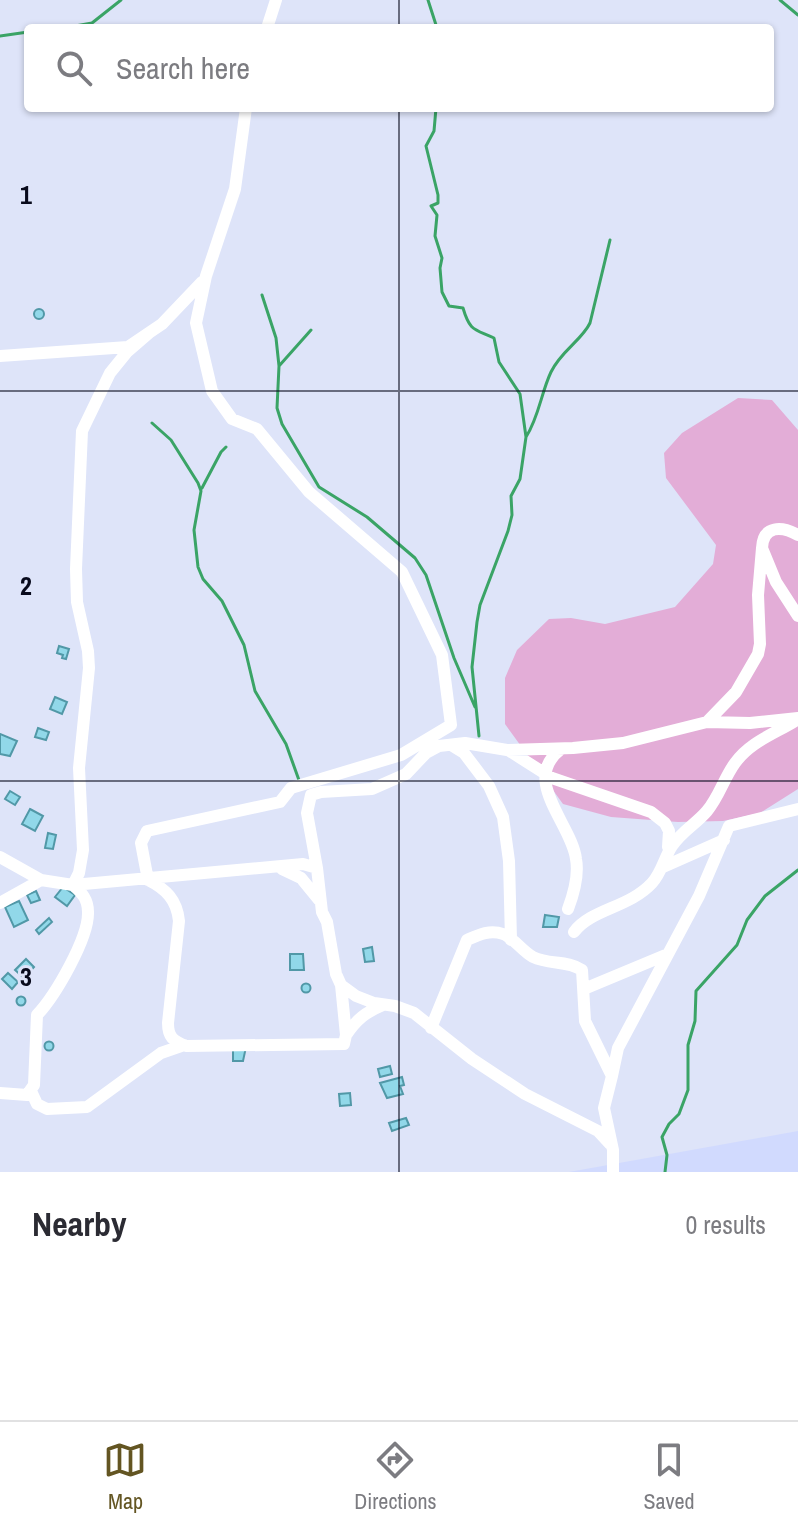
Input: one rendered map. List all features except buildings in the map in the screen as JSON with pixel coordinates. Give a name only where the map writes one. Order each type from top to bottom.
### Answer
[{"type":"street","points":[[268,24],[276,0]]},
{"type":"street","points":[[148,880],[141,843],[147,831],[280,802],[291,788],[401,755],[451,725],[442,655],[402,572],[309,492],[257,429],[232,419],[212,391],[196,323],[206,276],[235,189],[245,112]]},
{"type":"street","points":[[73,885],[79,873],[83,850],[79,768],[89,668],[76,580],[82,431],[110,373],[127,352],[173,314],[206,276]]},
{"type":"street","points":[[0,356],[120,349],[149,333]]},
{"type":"street","points":[[707,722],[736,692],[758,654],[758,595],[763,537],[766,531],[782,529],[798,535]]},
{"type":"street","points":[[762,548],[776,582],[798,616]]},
{"type":"street","points":[[322,912],[307,813],[311,795],[372,789],[406,774],[434,748],[448,744],[465,743],[508,750],[561,749],[623,743],[707,722],[750,723],[798,719]]},
{"type":"street","points":[[667,853],[680,835],[706,812],[733,765],[748,748],[798,719]]},
{"type":"street","points":[[448,744],[464,753],[489,786],[503,817],[509,861],[511,940]]},
{"type":"street","points":[[561,749],[548,763],[547,776],[551,804],[576,857],[576,877],[568,909]]},
{"type":"street","points":[[508,750],[547,776],[651,812],[665,823],[669,831],[663,867],[651,884],[619,907],[588,918],[574,932]]},
{"type":"street","points":[[613,1172],[613,1150],[604,1108],[618,1048],[699,896],[729,826],[798,809]]},
{"type":"street","points":[[663,867],[724,840]]},
{"type":"street","points":[[0,857],[41,880],[73,885],[303,864],[317,868]]},
{"type":"street","points":[[31,1091],[37,1104],[47,1109],[87,1107],[161,1053],[184,1045],[344,1044],[346,1035],[341,985],[319,900],[301,878],[289,870],[271,867]]},
{"type":"street","points":[[0,903],[41,880]]},
{"type":"street","points":[[148,880],[162,887],[178,907],[168,1032],[174,1041],[184,1045]]},
{"type":"street","points":[[0,1093],[27,1095],[34,1085],[37,1015],[62,980],[88,919],[84,894],[73,885]]},
{"type":"street","points":[[431,1028],[467,940],[487,932],[505,934],[534,957],[573,964],[582,970],[585,1021],[612,1076]]},
{"type":"street","points":[[584,989],[668,954]]},
{"type":"street","points":[[341,985],[356,996],[414,1013],[525,1094],[598,1131],[607,1138],[613,1150]]},
{"type":"street","points":[[346,1035],[366,1012],[385,1005]]},
{"type":"shaded area","points":[[738,398],[772,400],[798,430],[798,789],[760,813],[723,821],[678,822],[611,817],[563,804],[505,724],[505,678],[517,650],[549,619],[571,618],[605,624],[675,607],[713,564],[716,545],[666,478],[664,453],[682,433]]},
{"type":"shaded area","points":[[798,1131],[798,1172],[569,1172]]},
{"type":"waterway","points":[[86,24],[121,0]]},
{"type":"waterway","points":[[428,0],[436,24]]},
{"type":"waterway","points":[[780,0],[798,15]]},
{"type":"waterway","points":[[0,36],[24,33]]},
{"type":"waterway","points":[[436,112],[434,131],[426,146],[438,195],[438,203],[431,206],[437,215],[435,236],[442,258],[442,292],[449,306],[463,308],[474,329],[494,338],[499,362],[520,394],[526,437],[520,479],[511,496],[512,515],[508,531],[480,605],[477,622],[472,667],[479,736]]},
{"type":"waterway","points":[[526,437],[551,372],[590,323],[610,240]]},
{"type":"waterway","points":[[262,295],[276,338],[279,366],[277,408],[282,424],[319,487],[367,517],[415,558],[426,575],[454,658],[475,707]]},
{"type":"waterway","points":[[279,366],[311,330]]},
{"type":"waterway","points":[[152,423],[171,440],[198,483],[201,491],[194,530],[198,567],[203,579],[222,601],[244,645],[255,691],[286,744],[300,783]]},
{"type":"waterway","points":[[202,488],[226,447]]},
{"type":"waterway","points":[[665,1172],[667,1155],[662,1137],[679,1114],[688,1090],[688,1045],[695,1021],[696,991],[737,945],[747,920],[765,896],[798,870]]}]
